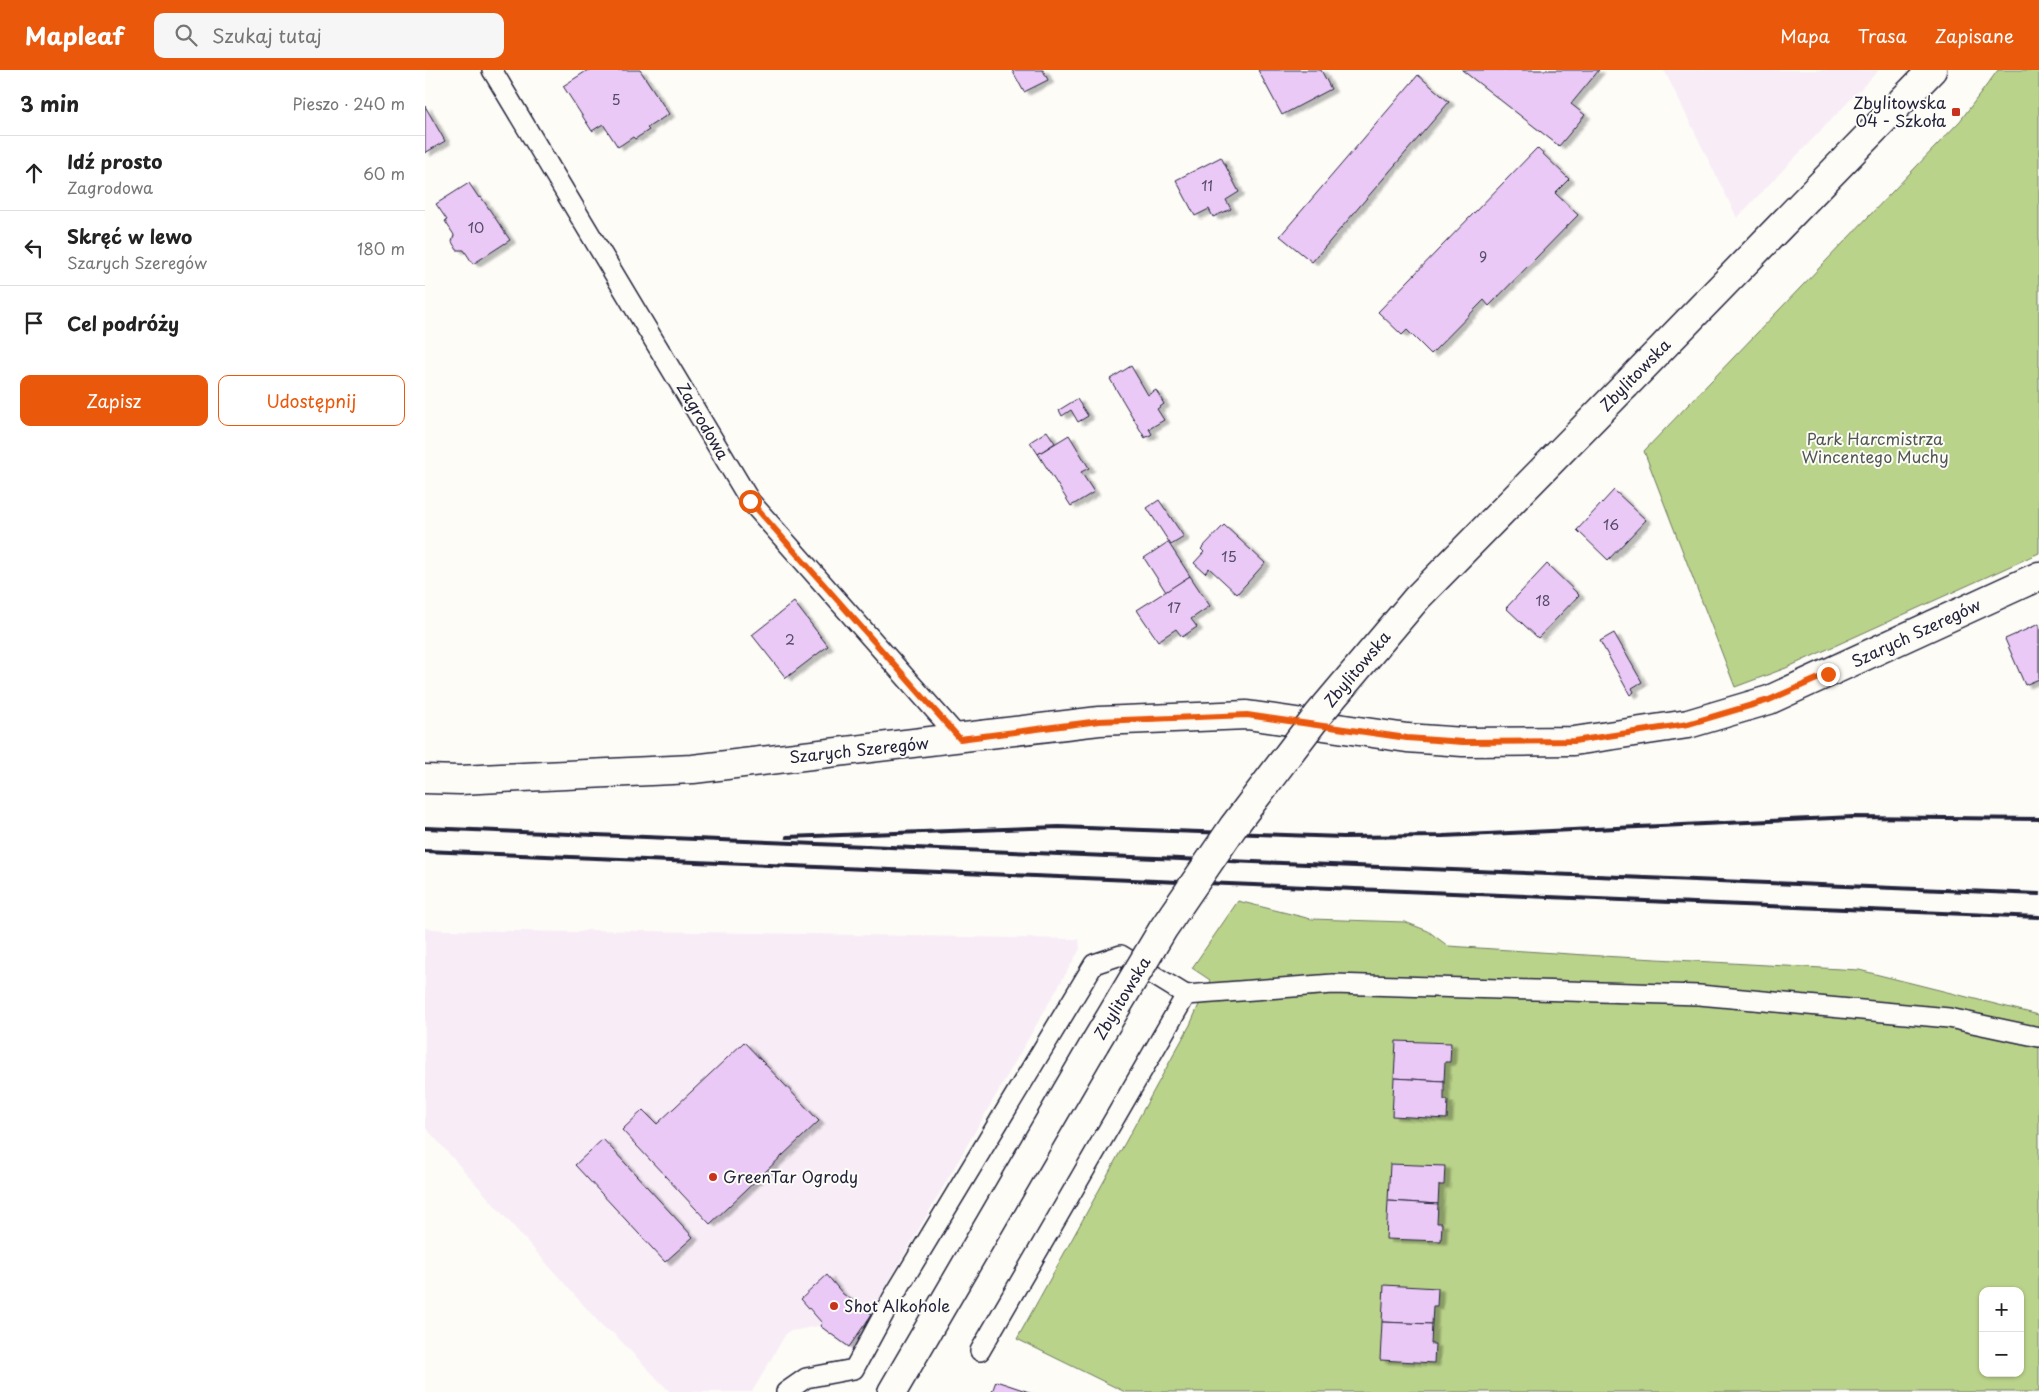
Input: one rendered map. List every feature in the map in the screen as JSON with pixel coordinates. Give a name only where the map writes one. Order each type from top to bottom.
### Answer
[{"type":"street","name":"Zbylitowska","points":[[892,1392],[1163,929],[1233,827],[1319,714],[1417,598],[1932,70]]},
{"type":"street","name":"Szarych Szeregów","points":[[425,779],[460,780],[693,769],[960,739],[1099,721],[1247,715],[1407,738],[1463,742],[1574,741],[1688,724],[1769,700],[2039,576]]},
{"type":"lane","name":"Zagrodowa","points":[[493,70],[750,501],[960,739]]},
{"type":"lane","points":[[787,1392],[807,1378],[854,1369],[892,1299],[1094,964],[1121,955],[1186,995],[1333,984],[1699,995],[1949,1018],[2039,1037]]},
{"type":"lane","points":[[981,1352],[1186,995]]},
{"type":"shaded area","points":[[1664,70],[1879,70],[1737,218]]},
{"type":"shaded area","points":[[425,928],[445,930],[579,932],[588,930],[1079,939],[1080,949],[873,1309],[878,1313],[852,1350],[818,1326],[787,1332],[752,1392],[670,1392],[614,1334],[603,1327],[425,1127]]},
{"type":"green space","name":"Park Harcmistrza Wincentego Muchy","points":[[1998,70],[2039,70],[2039,553],[1786,668],[1735,687],[1644,451],[1960,121]]},
{"type":"green space","points":[[1238,901],[1311,919],[1405,922],[1428,931],[1448,946],[1859,970],[2039,1015],[2039,1392],[1125,1392],[1017,1339],[1190,1025],[1210,980],[1192,968]]},
{"type":"building","points":[[588,70],[640,70],[669,114],[647,128],[649,130],[635,139],[633,137],[618,147],[603,124],[592,131],[563,86]]},
{"type":"building","points":[[1012,70],[1043,70],[1048,80],[1024,92]]},
{"type":"building","points":[[1258,70],[1321,70],[1331,89],[1282,115]]},
{"type":"building","points":[[1462,70],[1599,70],[1571,104],[1585,115],[1559,146]]},
{"type":"building","points":[[1418,75],[1449,102],[1312,262],[1280,236]]},
{"type":"building","points":[[425,106],[445,141],[425,153]]},
{"type":"building","points":[[1537,148],[1569,179],[1555,193],[1578,215],[1489,306],[1484,300],[1431,354],[1407,330],[1402,335],[1378,312]]},
{"type":"building","points":[[1221,157],[1239,192],[1226,200],[1231,209],[1213,217],[1209,209],[1195,216],[1176,180]]},
{"type":"building","points":[[469,183],[479,198],[481,197],[510,240],[473,264],[464,250],[457,250],[452,242],[454,235],[436,204]]},
{"type":"building","points":[[1131,366],[1148,395],[1156,390],[1164,404],[1157,409],[1164,420],[1149,429],[1152,434],[1145,438],[1110,379]]},
{"type":"building","points":[[1077,399],[1088,416],[1078,422],[1071,410],[1062,416],[1059,410]]},
{"type":"building","points":[[1047,431],[1055,443],[1038,454],[1030,442]]},
{"type":"building","points":[[1069,435],[1089,468],[1081,472],[1094,492],[1071,506],[1038,454]]},
{"type":"building","points":[[1614,490],[1646,520],[1608,560],[1577,530]]},
{"type":"building","points":[[1159,500],[1184,537],[1171,545],[1147,508]]},
{"type":"building","points":[[1224,525],[1265,563],[1237,594],[1209,568],[1205,573],[1194,563],[1204,552],[1201,549]]},
{"type":"building","points":[[1168,542],[1190,576],[1166,592],[1144,558]]},
{"type":"building","points":[[1547,564],[1579,595],[1538,638],[1506,608]]},
{"type":"building","points":[[1190,576],[1210,606],[1191,619],[1197,627],[1182,637],[1176,629],[1158,641],[1137,610]]},
{"type":"building","points":[[794,602],[828,646],[786,678],[752,635]]},
{"type":"building","points":[[2039,624],[2039,679],[2025,685],[2005,639]]},
{"type":"building","points":[[1614,633],[1642,682],[1632,688],[1634,692],[1630,695],[1600,641]]},
{"type":"building","points":[[1396,1041],[1451,1043],[1450,1062],[1445,1062],[1444,1081],[1394,1078]]},
{"type":"building","name":"GreenTar Ogrody","points":[[744,1042],[819,1121],[710,1224],[622,1130],[643,1110],[657,1124]]},
{"type":"building","points":[[1394,1078],[1444,1081],[1444,1100],[1448,1100],[1447,1119],[1392,1116]]},
{"type":"building","points":[[603,1139],[693,1237],[665,1262],[575,1165]]},
{"type":"building","points":[[1390,1164],[1445,1166],[1444,1185],[1439,1185],[1438,1204],[1388,1201]]},
{"type":"building","points":[[1388,1201],[1438,1204],[1437,1223],[1442,1223],[1441,1241],[1386,1239]]},
{"type":"building","name":"Shot Alkohole","points":[[827,1275],[843,1294],[872,1314],[849,1347],[820,1326],[822,1323],[801,1299]]},
{"type":"building","points":[[1384,1285],[1438,1288],[1437,1306],[1433,1306],[1432,1324],[1382,1322]]},
{"type":"building","points":[[1382,1322],[1432,1324],[1431,1344],[1435,1344],[1434,1363],[1380,1360]]},
{"type":"building","points":[[996,1381],[1029,1392],[992,1392]]},
{"type":"railway","points":[[787,837],[1059,827],[1343,837],[1443,836],[1854,817],[2039,819]]},
{"type":"railway","points":[[425,828],[2039,894]]},
{"type":"railway","points":[[425,851],[2039,917]]},
{"type":"place","name":"Zbylitowska 04 - Szkoła","points":[[1956,112]]},
{"type":"place","name":"GreenTar Ogrody","points":[[713,1177]]},
{"type":"place","name":"Shot Alkohole","points":[[834,1306]]},
{"type":"route","points":[[750,501],[960,739],[1099,721],[1247,715],[1407,738],[1463,742],[1574,741],[1688,724],[1769,700],[1828,674]]}]
